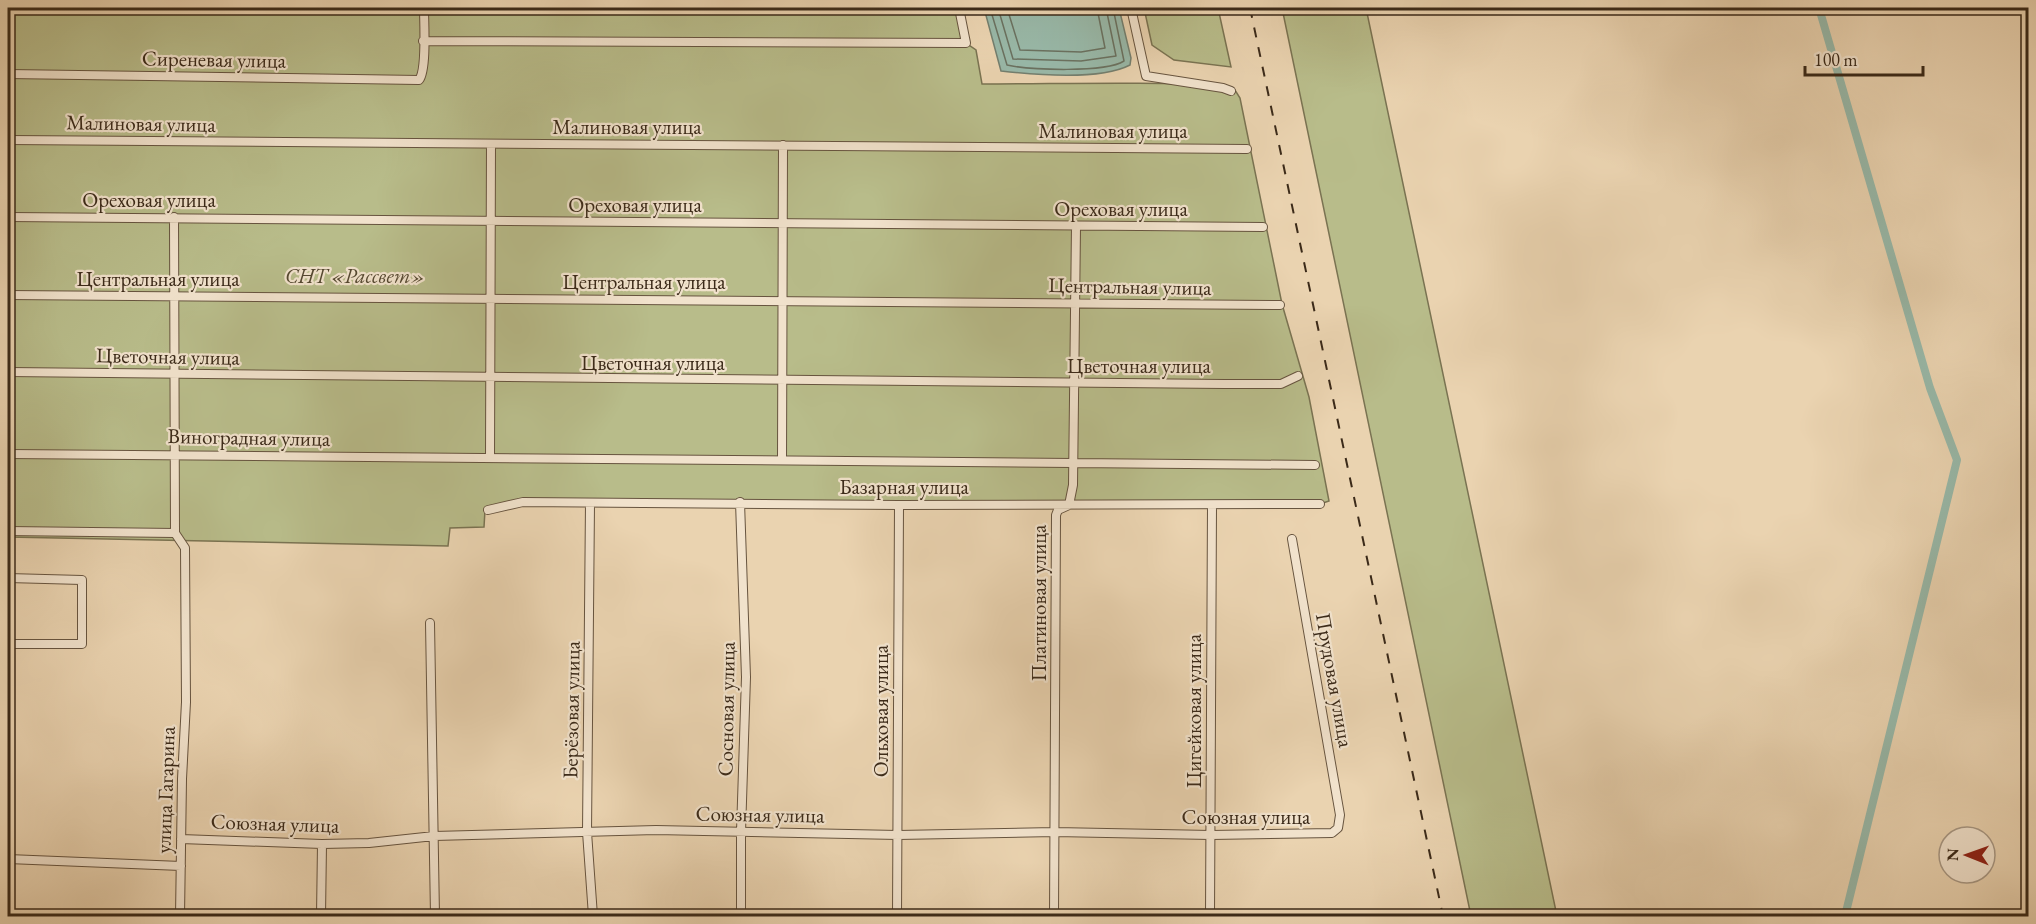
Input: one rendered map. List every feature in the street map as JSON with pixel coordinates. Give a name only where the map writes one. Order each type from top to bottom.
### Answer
[{"type":"street","points":[[347,8],[424,8],[423,41],[966,43],[959,8]]},
{"type":"street","points":[[1131,8],[1146,76],[1231,91]]},
{"type":"street","name":"Сиреневая улица","points":[[8,74],[419,80],[423,71],[423,41]]},
{"type":"street","name":"Малиновая улица","points":[[8,140],[1247,149]]},
{"type":"street","points":[[490,458],[491,144]]},
{"type":"street","points":[[782,459],[783,145]]},
{"type":"street","name":"Ореховая улица","points":[[8,217],[1263,227]]},
{"type":"street","points":[[8,531],[174,533],[176,296],[174,218]]},
{"type":"street","name":"Платиновая улица","points":[[1054,916],[1056,515],[1058,510],[1070,505],[1074,462],[1076,226]]},
{"type":"street","name":"Центральная улица","points":[[8,295],[1280,305]]},
{"type":"street","name":"Цветочная улица","points":[[8,372],[1281,384],[1298,376]]},
{"type":"street","name":"Виноградная улица","points":[[8,454],[1315,465]]},
{"type":"street","name":"Базарная улица","points":[[488,510],[523,502],[899,505],[1320,504]]},
{"type":"street","name":"Сосновая улица","points":[[740,502],[746,677],[741,916]]},
{"type":"street","name":"Берёзовая улица","points":[[590,503],[587,832],[593,916]]},
{"type":"street","name":"Ольховая улица","points":[[897,916],[899,505]]},
{"type":"street","name":"Цигейковая улица","points":[[1210,916],[1212,505]]},
{"type":"street","name":"улица Гагарина","points":[[174,533],[184,548],[186,702],[180,916]]},
{"type":"street","name":"Прудовая улица","points":[[1292,538],[1340,815],[1338,828]]},
{"type":"street","points":[[8,578],[82,580],[82,644],[8,644]]},
{"type":"street","points":[[430,623],[435,916]]},
{"type":"street","name":"Союзная улица","points":[[181,838],[322,844],[369,843],[434,836],[669,830],[898,835],[1055,832],[1211,835],[1332,833],[1338,828]]},
{"type":"street","points":[[321,916],[322,844]]},
{"type":"street","points":[[8,860],[181,866]]},
{"type":"green space","name":"СНТ «Рассвет»","points":[[8,8],[959,8],[966,43],[976,50],[982,84],[1136,83],[1227,86],[1235,90],[1240,98],[1282,304],[1309,397],[1329,501],[1320,504],[523,502],[485,510],[484,527],[450,528],[448,546],[8,537]]},
{"type":"green space","points":[[1144,8],[1218,8],[1231,67],[1174,60],[1152,45]]},
{"type":"green space","points":[[1282,8],[1366,8],[1557,916],[1471,916]]},
{"type":"water","points":[[984,8],[1119,8],[1131,58],[1130,65],[1102,73],[1067,76],[1001,71]]},
{"type":"waterway","points":[[1819,8],[1930,388],[1957,460],[1845,916]]},
{"type":"railway","points":[[1250,8],[1443,916]]}]
